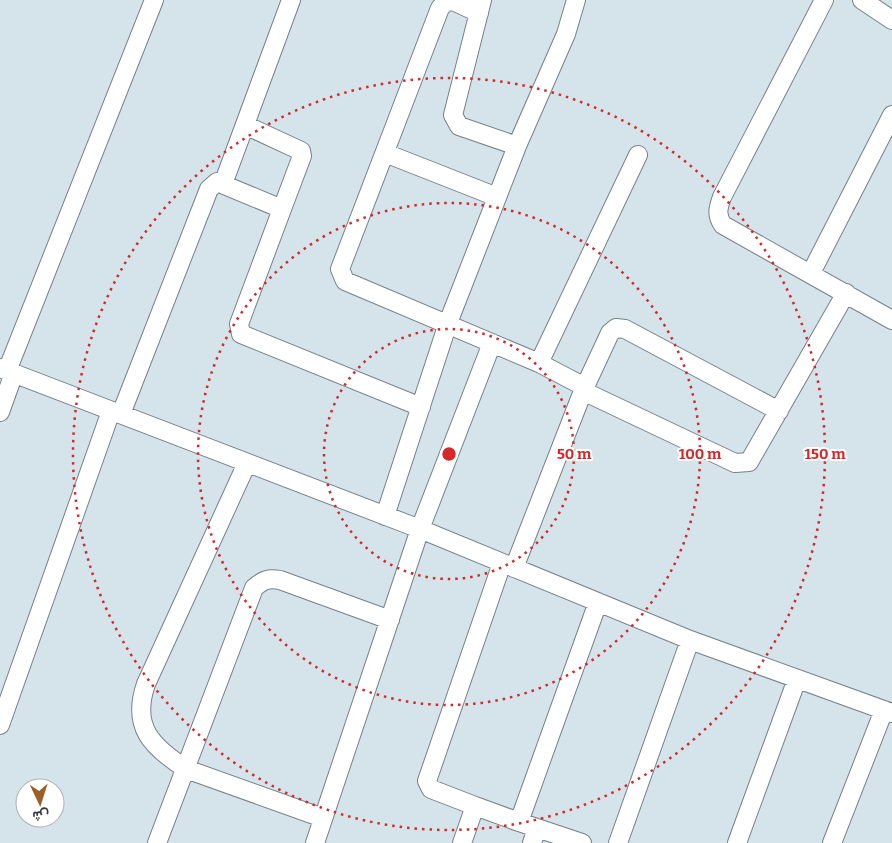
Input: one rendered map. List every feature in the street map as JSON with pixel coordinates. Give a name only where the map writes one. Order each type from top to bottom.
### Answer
[{"type":"street","points":[[0,412],[7,371],[154,0]]},
{"type":"street","points":[[223,184],[291,0]]},
{"type":"street","points":[[385,516],[448,323],[517,146],[566,34],[576,0]]},
{"type":"street","points":[[824,0],[722,197],[717,211],[723,225],[892,320]]},
{"type":"street","points":[[862,0],[892,20]]},
{"type":"street","points":[[517,146],[459,126],[454,120],[453,115],[480,6],[453,1],[446,2],[440,8],[340,269],[340,274],[345,281],[539,363],[584,389],[735,463],[744,464],[752,458],[846,293]]},
{"type":"street","points":[[811,273],[892,115]]},
{"type":"street","points":[[245,125],[301,151],[302,156],[239,324],[241,334],[420,407]]},
{"type":"street","points":[[384,153],[497,197]]},
{"type":"street","points":[[539,363],[638,155]]},
{"type":"street","points":[[0,725],[116,413],[209,189],[214,183],[223,184],[282,209]]},
{"type":"street","points":[[582,843],[534,835],[519,822],[431,789],[427,781],[508,565],[584,389],[610,333],[619,327],[779,411]]},
{"type":"street","points":[[315,843],[420,529],[492,343]]},
{"type":"street","points":[[7,371],[420,529],[690,640],[888,711],[832,843]]},
{"type":"street","points":[[247,463],[141,697],[140,713],[142,725],[148,735],[170,759],[186,769],[323,818]]},
{"type":"street","points":[[157,843],[254,588],[261,581],[269,578],[280,580],[390,620]]},
{"type":"street","points":[[519,822],[598,602]]},
{"type":"street","points":[[618,843],[690,640]]},
{"type":"street","points":[[737,843],[797,678]]},
{"type":"street","points":[[462,843],[475,806]]}]
